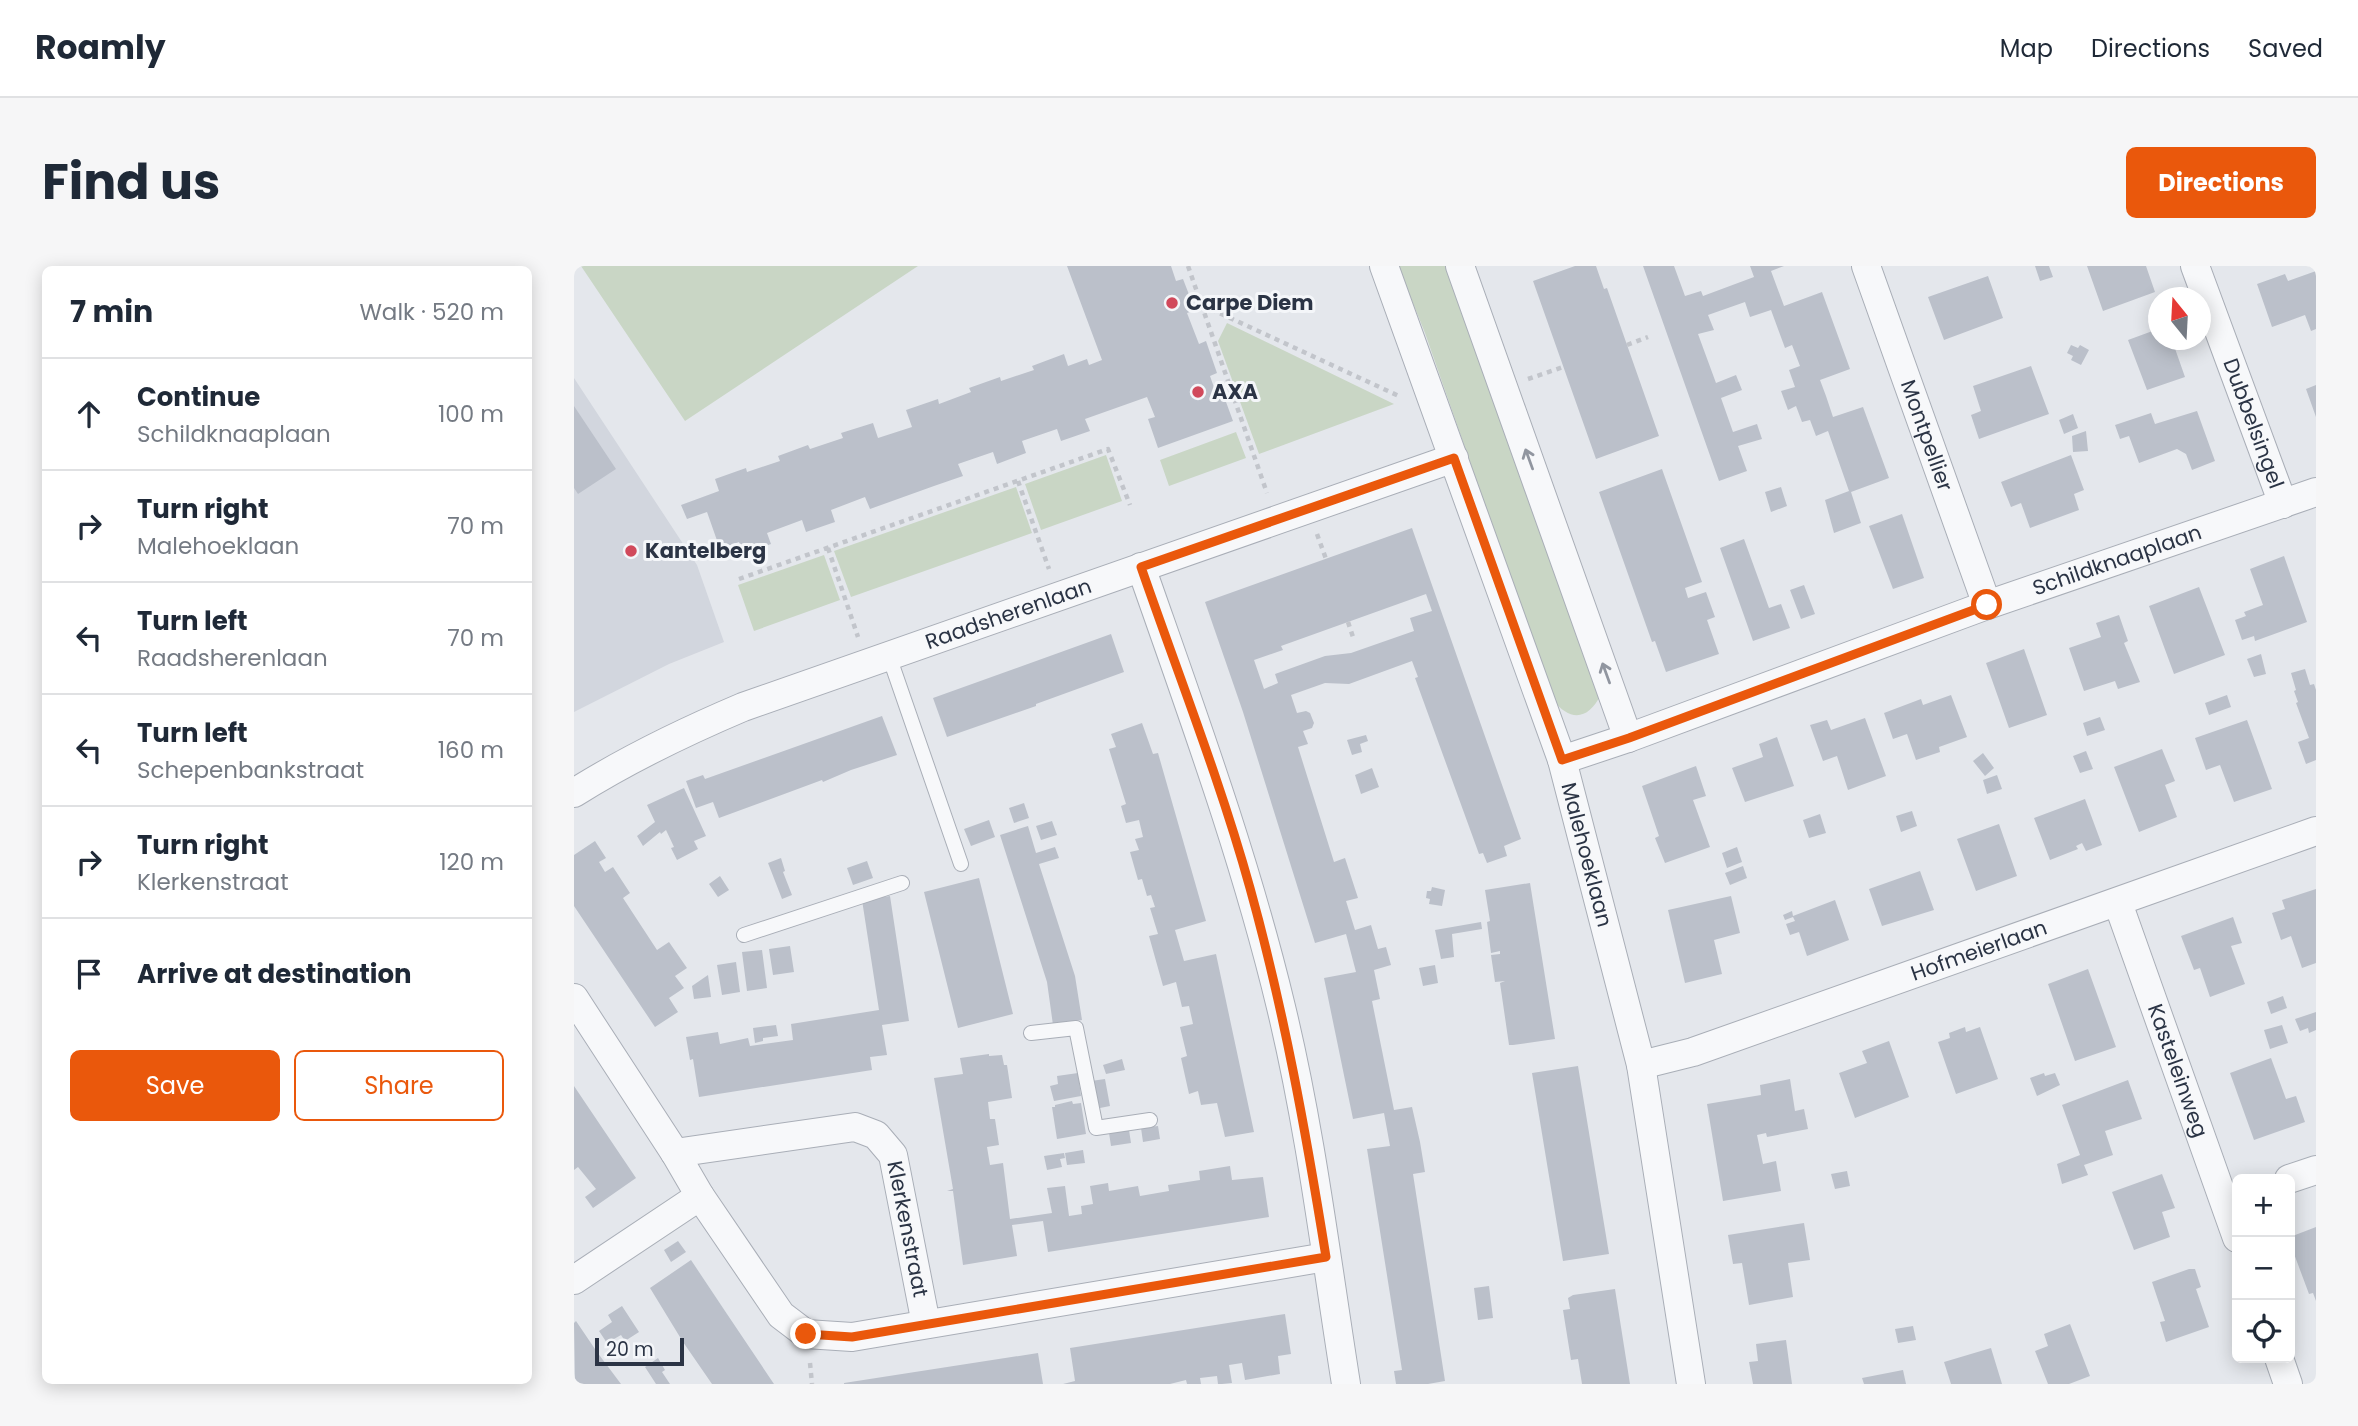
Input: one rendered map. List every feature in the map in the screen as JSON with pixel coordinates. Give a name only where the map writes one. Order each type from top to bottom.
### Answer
[{"type":"street","name":"Malehoeklaan","points":[[1384,266],[1562,760],[1641,1065],[1691,1384]]},
{"type":"street","points":[[1460,266],[1629,738]]},
{"type":"street","name":"Montpellier","points":[[1866,266],[1987,605]]},
{"type":"street","name":"Dubbelsingel","points":[[2195,266],[2283,503]]},
{"type":"street","name":"Raadsherenlaan","points":[[574,793],[677,735],[743,707],[1454,458]]},
{"type":"street","name":"Schildknaaplaan","points":[[1562,760],[1629,738],[1987,605],[2316,492]]},
{"type":"street","points":[[1141,567],[1250,887],[1287,1035],[1305,1125],[1346,1384]]},
{"type":"street","name":"Hofmeierlaan","points":[[1641,1065],[1693,1052],[2316,831]]},
{"type":"street","name":"Kasteleinweg","points":[[2118,902],[2231,1200],[2237,1237]]},
{"type":"street","name":"Klerkenstraat","points":[[574,998],[700,1196],[781,1315],[806,1334],[852,1337],[1326,1257]]},
{"type":"street","name":"Klerkenstraat","points":[[675,1153],[855,1127],[876,1135],[893,1155],[926,1324]]},
{"type":"street","points":[[2295,1177],[2316,1170]]},
{"type":"street","points":[[574,1280],[700,1196]]},
{"type":"street","points":[[2281,1363],[2288,1384]]},
{"type":"lane","points":[[878,660],[961,864]]},
{"type":"lane","points":[[744,935],[902,883]]},
{"type":"lane","points":[[1031,1033],[1076,1028],[1096,1128],[1150,1120]]},
{"type":"path","points":[[1188,266],[1277,522]]},
{"type":"path","points":[[1202,305],[1415,403],[1432,397]]},
{"type":"path","points":[[1628,345],[1648,337]]},
{"type":"path","points":[[1504,388],[1563,367]]},
{"type":"path","points":[[739,579],[1108,449],[1130,505]]},
{"type":"path","points":[[1018,481],[1058,596]]},
{"type":"path","points":[[828,548],[878,660]]},
{"type":"path","points":[[1348,622],[1354,640]]},
{"type":"shaded area","name":"Kantelberg","points":[[574,378],[697,565],[724,642],[669,664],[574,712]]},
{"type":"green space","points":[[581,266],[918,266],[685,421]]},
{"type":"green space","points":[[1398,266],[1452,266],[1601,694],[1585,713],[1572,715],[1553,700],[1425,333]]},
{"type":"green space","points":[[1227,323],[1394,404],[1259,454],[1218,341]]},
{"type":"green space","points":[[1236,432],[1246,458],[1169,486],[1160,460]]},
{"type":"green space","points":[[1106,455],[1122,501],[1041,530],[1025,484]]},
{"type":"green space","points":[[1016,487],[1032,533],[851,597],[834,551]]},
{"type":"green space","points":[[824,555],[840,600],[754,631],[738,585]]},
{"type":"building","points":[[1067,266],[1171,266],[1176,281],[1183,279],[1195,310],[1187,313],[1199,344],[1206,341],[1217,373],[1210,376],[1216,393],[1222,391],[1233,421],[1158,448],[1148,419],[1155,417],[1147,397],[1085,419],[1090,431],[1061,441],[1057,429],[1022,441],[1026,453],[997,464],[993,452],[958,464],[963,476],[870,509],[865,497],[831,510],[835,522],[806,532],[802,520],[767,533],[771,544],[743,554],[739,542],[720,549],[707,512],[687,519],[681,505],[719,491],[715,479],[746,468],[747,472],[780,461],[778,456],[808,445],[810,449],[843,438],[841,433],[873,423],[878,438],[912,427],[906,410],[938,399],[939,404],[971,392],[969,388],[1000,377],[1001,381],[1034,370],[1032,366],[1064,354],[1068,366],[1087,359],[1089,365],[1102,360]]},
{"type":"building","points":[[1575,266],[1596,266],[1604,289],[1607,288],[1659,436],[1596,459],[1533,281]]},
{"type":"building","points":[[1643,266],[1674,266],[1685,296],[1701,291],[1703,296],[1754,277],[1750,266],[1784,266],[1771,271],[1784,306],[1822,292],[1850,369],[1820,380],[1833,417],[1863,407],[1889,478],[1851,492],[1861,523],[1834,533],[1825,500],[1849,491],[1828,431],[1816,436],[1810,420],[1802,422],[1796,406],[1788,410],[1781,391],[1795,387],[1789,370],[1800,366],[1792,345],[1785,348],[1771,310],[1750,317],[1745,302],[1708,315],[1714,330],[1698,334],[1716,383],[1736,375],[1742,390],[1721,398],[1733,432],[1757,424],[1762,439],[1738,446],[1747,471],[1719,481]]},
{"type":"building","points":[[2035,266],[2049,266],[2053,277],[2040,281]]},
{"type":"building","points":[[2087,266],[2146,266],[2153,287],[2148,287],[2148,295],[2103,311]]},
{"type":"building","points":[[2316,271],[2316,329],[2311,331],[2305,315],[2272,327],[2257,284],[2285,274],[2288,281]]},
{"type":"building","points":[[1988,276],[2003,318],[1944,340],[1928,297]]},
{"type":"building","points":[[2148,333],[2148,350],[2176,350],[2185,377],[2147,390],[2128,340]]},
{"type":"building","points":[[2071,345],[2078,348],[2080,345],[2089,350],[2081,365],[2071,360],[2073,356],[2067,353]]},
{"type":"building","points":[[2031,366],[2049,414],[1979,439],[1971,415],[1981,411],[1973,386]]},
{"type":"building","points":[[2316,385],[2316,417],[2306,389]]},
{"type":"building","points":[[574,406],[616,469],[578,494],[574,488]]},
{"type":"building","points":[[2197,411],[2215,461],[2192,470],[2186,454],[2177,449],[2139,463],[2129,436],[2120,439],[2115,425],[2151,413],[2155,424]]},
{"type":"building","points":[[2073,414],[2078,428],[2064,434],[2059,420]]},
{"type":"building","points":[[2086,431],[2088,451],[2073,452],[2072,436]]},
{"type":"building","points":[[2071,455],[2084,490],[2074,494],[2079,510],[2030,528],[2021,503],[2011,507],[2001,482]]},
{"type":"building","points":[[1662,469],[1702,582],[1685,588],[1688,598],[1706,592],[1715,617],[1707,620],[1719,654],[1666,672],[1655,641],[1652,642],[1599,492]]},
{"type":"building","points":[[1781,487],[1787,506],[1771,512],[1765,492]]},
{"type":"building","points":[[1902,514],[1924,578],[1893,589],[1869,526]]},
{"type":"building","points":[[1412,528],[1521,839],[1504,846],[1507,856],[1487,863],[1483,853],[1479,854],[1415,678],[1418,677],[1412,661],[1349,684],[1325,683],[1291,695],[1297,713],[1310,713],[1314,723],[1312,728],[1303,731],[1308,744],[1298,747],[1334,862],[1345,858],[1358,898],[1346,901],[1355,930],[1371,925],[1378,949],[1386,947],[1391,965],[1374,970],[1380,999],[1372,1001],[1394,1110],[1412,1107],[1420,1142],[1425,1172],[1413,1174],[1445,1381],[1396,1384],[1394,1371],[1402,1370],[1367,1149],[1390,1146],[1384,1113],[1353,1119],[1324,978],[1356,972],[1346,934],[1315,943],[1243,712],[1205,602]],"holes":[[[1426,594],[1432,611],[1410,618],[1414,631],[1351,653],[1325,656],[1275,674],[1278,683],[1264,689],[1254,660],[1283,650],[1281,646]]]},
{"type":"building","points":[[1744,539],[1769,608],[1781,604],[1790,628],[1753,641],[1720,548]]},
{"type":"building","points":[[2284,556],[2307,622],[2255,641],[2254,636],[2242,640],[2235,620],[2246,616],[2244,612],[2263,605],[2250,569]]},
{"type":"building","points":[[1804,585],[1815,614],[1801,619],[1790,590]]},
{"type":"building","points":[[2199,587],[2225,655],[2174,674],[2149,606]]},
{"type":"building","points":[[2119,615],[2128,641],[2124,643],[2140,682],[2118,689],[2115,681],[2084,691],[2069,648],[2101,637],[2096,623]]},
{"type":"building","points":[[1111,634],[1124,672],[947,737],[933,698]]},
{"type":"building","points":[[2024,649],[2047,715],[2009,728],[1986,663]]},
{"type":"building","points":[[2261,654],[2266,674],[2254,677],[2247,659]]},
{"type":"building","points":[[2305,669],[2310,685],[2314,684],[2316,690],[2316,760],[2306,764],[2298,742],[2309,738],[2296,703],[2296,690],[2291,673]]},
{"type":"building","points":[[1951,695],[1967,737],[1939,747],[1940,752],[1916,760],[1907,734],[1893,739],[1884,713],[1921,699],[1923,705]]},
{"type":"building","points":[[2227,695],[2231,707],[2209,715],[2205,703]]},
{"type":"building","points":[[882,716],[897,755],[719,818],[713,802],[696,808],[686,781],[703,775],[705,779]]},
{"type":"building","points":[[2100,717],[2105,730],[2087,736],[2083,723]]},
{"type":"building","points":[[1865,718],[1886,776],[1848,790],[1837,756],[1823,761],[1810,725],[1827,720],[1831,730]]},
{"type":"building","points":[[2247,720],[2272,789],[2234,802],[2220,765],[2206,770],[2195,738]]},
{"type":"building","points":[[1142,723],[1153,754],[1158,753],[1206,921],[1175,930],[1184,961],[1216,954],[1254,1132],[1225,1137],[1217,1103],[1201,1105],[1198,1091],[1189,1094],[1181,1058],[1187,1056],[1180,1027],[1193,1024],[1189,1006],[1182,1007],[1176,982],[1163,986],[1149,936],[1158,934],[1150,908],[1155,907],[1151,895],[1147,896],[1142,879],[1138,880],[1130,852],[1139,850],[1135,839],[1143,837],[1139,820],[1126,823],[1121,806],[1126,804],[1109,749],[1116,747],[1111,734]]},
{"type":"building","points":[[1366,735],[1368,741],[1360,744],[1362,752],[1352,755],[1347,740]]},
{"type":"building","points":[[1777,737],[1794,786],[1745,802],[1732,768],[1763,757],[1759,744]]},
{"type":"building","points":[[2162,749],[2175,781],[2165,785],[2177,817],[2139,832],[2114,767]]},
{"type":"building","points":[[2086,751],[2093,769],[2080,773],[2073,756]]},
{"type":"building","points":[[1983,753],[1994,768],[1985,776],[1973,761]]},
{"type":"building","points":[[1696,766],[1706,796],[1693,800],[1710,847],[1665,863],[1655,838],[1659,836],[1642,786]]},
{"type":"building","points":[[1372,768],[1379,787],[1361,794],[1355,775]]},
{"type":"building","points":[[1997,775],[2002,789],[1987,794],[1983,780]]},
{"type":"building","points":[[684,788],[706,836],[694,841],[698,849],[677,860],[666,830],[643,846],[637,836],[655,822],[647,805]]},
{"type":"building","points":[[2085,799],[2102,845],[2086,851],[2082,843],[2076,846],[2078,849],[2050,860],[2034,818]]},
{"type":"building","points":[[1024,803],[1029,818],[1014,823],[1009,808]]},
{"type":"building","points":[[1912,811],[1917,826],[1901,832],[1896,816]]},
{"type":"building","points":[[1820,814],[1826,833],[1809,838],[1803,820]]},
{"type":"building","points":[[989,820],[995,837],[971,846],[964,829]]},
{"type":"building","points":[[1052,821],[1057,835],[1041,840],[1036,826]]},
{"type":"building","points":[[1999,824],[2017,876],[1976,891],[1957,839]]},
{"type":"building","points":[[1028,826],[1036,853],[1055,847],[1059,858],[1039,864],[1075,976],[1082,1020],[1053,1025],[1047,982],[1000,835]]},
{"type":"building","points":[[595,841],[606,858],[599,862],[605,872],[613,867],[630,893],[623,898],[657,950],[669,942],[687,968],[675,976],[684,988],[669,998],[678,1012],[655,1027],[574,906],[574,855]]},
{"type":"building","points":[[1737,847],[1742,862],[1727,868],[1722,853]]},
{"type":"building","points":[[781,858],[792,895],[782,899],[768,863]]},
{"type":"building","points":[[867,861],[873,878],[853,885],[847,868]]},
{"type":"building","points":[[1743,866],[1747,878],[1730,885],[1725,873]]},
{"type":"building","points":[[1920,871],[1934,910],[1882,926],[1869,889]]},
{"type":"building","points":[[720,876],[729,890],[718,897],[709,884]]},
{"type":"building","points":[[979,878],[1013,1014],[958,1028],[924,892]]},
{"type":"building","points":[[1530,883],[1555,1039],[1509,1045],[1500,983],[1505,981],[1495,982],[1491,955],[1500,954],[1500,951],[1491,953],[1485,890]]},
{"type":"building","points":[[1432,887],[1445,890],[1442,906],[1429,904],[1427,891],[1431,891]]},
{"type":"building","points":[[2316,889],[2316,963],[2302,968],[2291,936],[2281,940],[2272,913],[2285,909],[2282,900]]},
{"type":"building","points":[[890,896],[909,1021],[882,1025],[887,1055],[870,1057],[872,1070],[699,1097],[693,1059],[690,1060],[686,1037],[718,1032],[720,1044],[748,1038],[750,1046],[793,1040],[791,1024],[879,1010],[862,900]]},
{"type":"building","points":[[1731,896],[1740,933],[1714,940],[1722,974],[1685,983],[1668,910]]},
{"type":"building","points":[[1835,900],[1849,940],[1807,956],[1799,932],[1790,935],[1786,924],[1795,921],[1793,917],[1785,920],[1783,915],[1792,911],[1793,916]]},
{"type":"building","points":[[2233,917],[2242,943],[2231,946],[2245,984],[2210,997],[2200,968],[2194,970],[2181,936]]},
{"type":"building","points":[[1481,922],[1482,929],[1452,934],[1454,957],[1441,959],[1435,930]]},
{"type":"building","points":[[790,946],[794,972],[773,975],[769,949]]},
{"type":"building","points":[[762,950],[767,988],[747,991],[742,952]]},
{"type":"building","points":[[736,962],[740,992],[722,995],[717,965]]},
{"type":"building","points":[[1435,965],[1438,983],[1423,986],[1419,968]]},
{"type":"building","points":[[2088,969],[2116,1047],[2075,1061],[2048,984]]},
{"type":"building","points":[[708,975],[711,997],[694,999],[692,986]]},
{"type":"building","points":[[2283,996],[2287,1008],[2271,1014],[2267,1002]]},
{"type":"building","points":[[2316,1012],[2316,1030],[2309,1033],[2308,1028],[2300,1031],[2295,1019]]},
{"type":"building","points":[[776,1025],[778,1036],[763,1038],[763,1041],[755,1043],[753,1028]]},
{"type":"building","points":[[2282,1025],[2288,1043],[2270,1049],[2264,1030]]},
{"type":"building","points":[[1965,1027],[1966,1032],[1980,1027],[1998,1079],[1956,1094],[1938,1042],[1950,1038],[1949,1033]]},
{"type":"building","points":[[1889,1041],[1909,1097],[1855,1118],[1839,1073],[1867,1063],[1862,1051]]},
{"type":"building","points":[[1002,1055],[1004,1065],[1007,1065],[1012,1098],[988,1102],[990,1119],[995,1119],[999,1145],[987,1147],[990,1165],[1003,1163],[1010,1219],[1052,1213],[1047,1188],[1065,1186],[1069,1216],[1082,1214],[1081,1206],[1093,1204],[1090,1186],[1108,1183],[1109,1191],[1138,1186],[1140,1196],[1169,1191],[1168,1185],[1200,1180],[1199,1171],[1230,1166],[1232,1180],[1263,1177],[1269,1217],[1048,1252],[1043,1221],[1012,1225],[1017,1256],[963,1265],[953,1191],[947,1191],[953,1189],[934,1078],[963,1074],[960,1058]]},
{"type":"building","points":[[2271,1058],[2286,1099],[2296,1096],[2305,1122],[2254,1140],[2230,1073]]},
{"type":"building","points":[[1122,1059],[1125,1070],[1106,1074],[1103,1065]]},
{"type":"building","points":[[1578,1066],[1609,1254],[1563,1261],[1532,1073]]},
{"type":"building","points":[[1078,1073],[1081,1096],[1054,1101],[1050,1086],[1058,1084],[1057,1076]]},
{"type":"building","points":[[2044,1073],[2045,1076],[2055,1073],[2060,1085],[2037,1096],[2030,1078]]},
{"type":"building","points":[[1105,1079],[1110,1106],[1095,1109],[1091,1081]]},
{"type":"building","points":[[1790,1079],[1795,1111],[1804,1109],[1808,1129],[1767,1137],[1766,1133],[1757,1135],[1763,1164],[1776,1161],[1781,1191],[1723,1201],[1707,1104],[1761,1095],[1760,1085]]},
{"type":"building","points":[[2128,1080],[2142,1119],[2105,1131],[2113,1155],[2084,1165],[2088,1175],[2062,1184],[2057,1164],[2080,1155],[2062,1105]]},
{"type":"building","points":[[574,1086],[636,1178],[593,1208],[585,1197],[596,1189],[578,1167],[574,1170]]},
{"type":"building","points":[[1072,1101],[1073,1104],[1081,1103],[1086,1134],[1057,1139],[1052,1107]]},
{"type":"building","points":[[1158,1126],[1160,1139],[1143,1142],[1141,1128]]},
{"type":"building","points":[[1129,1130],[1131,1143],[1111,1146],[1109,1133]]},
{"type":"building","points":[[1083,1150],[1085,1163],[1067,1165],[1065,1153]]},
{"type":"building","points":[[1064,1153],[1065,1158],[1060,1159],[1062,1167],[1047,1170],[1044,1156]]},
{"type":"building","points":[[1847,1171],[1850,1186],[1835,1189],[1831,1174]]},
{"type":"building","points":[[2162,1174],[2175,1208],[2162,1212],[2170,1237],[2134,1250],[2112,1192]]},
{"type":"building","points":[[1804,1223],[1810,1260],[1788,1263],[1793,1297],[1749,1305],[1742,1263],[1733,1264],[1728,1235]]},
{"type":"building","points":[[2316,1227],[2316,1301],[2313,1293],[2309,1294],[2295,1256],[2295,1235]]},
{"type":"building","points":[[678,1241],[686,1252],[671,1262],[664,1250]]},
{"type":"building","points":[[691,1260],[774,1384],[712,1384],[683,1342],[650,1288]]},
{"type":"building","points":[[2195,1269],[2201,1287],[2196,1289],[2209,1327],[2166,1342],[2160,1322],[2165,1321],[2152,1282]]},
{"type":"building","points":[[1489,1286],[1493,1318],[1478,1320],[1474,1288]]},
{"type":"building","points":[[1615,1289],[1630,1384],[1582,1384],[1578,1359],[1571,1360],[1563,1310],[1570,1309],[1568,1298],[1573,1295]]},
{"type":"building","points":[[622,1306],[639,1332],[625,1341],[621,1335],[607,1343],[599,1331],[612,1322],[608,1315]]},
{"type":"building","points":[[1285,1314],[1291,1354],[1278,1356],[1280,1374],[1245,1380],[1242,1363],[1229,1365],[1232,1383],[1218,1384],[1217,1376],[1200,1378],[1201,1384],[1187,1384],[1186,1380],[1170,1384],[1063,1384],[1075,1381],[1070,1348]]},
{"type":"building","points":[[576,1321],[597,1352],[621,1384],[575,1384]]},
{"type":"building","points":[[2070,1324],[2090,1376],[2069,1384],[2048,1384],[2035,1351],[2048,1346],[2044,1334]]},
{"type":"building","points":[[1913,1326],[1916,1340],[1898,1343],[1895,1329]]},
{"type":"building","points":[[1786,1340],[1792,1384],[1753,1384],[1749,1362],[1758,1361],[1756,1344]]},
{"type":"building","points":[[1991,1348],[2002,1384],[1951,1384],[1944,1362]]},
{"type":"building","points":[[1038,1353],[1043,1384],[844,1384],[844,1383]]},
{"type":"building","points":[[658,1358],[665,1370],[662,1372],[670,1384],[656,1384],[645,1367]]},
{"type":"building","points":[[1903,1370],[1906,1384],[1864,1384],[1862,1378]]},
{"type":"place","name":"Carpe Diem","points":[[1172,303]]},
{"type":"place","name":"AXA","points":[[1198,392]]},
{"type":"place","name":"Kantelberg","points":[[631,551]]},
{"type":"route","points":[[806,1334],[852,1337],[1326,1257],[1305,1125],[1281,1009],[1250,887],[1141,567],[1277,522],[1454,458],[1562,760],[1629,738],[1987,605]]}]
